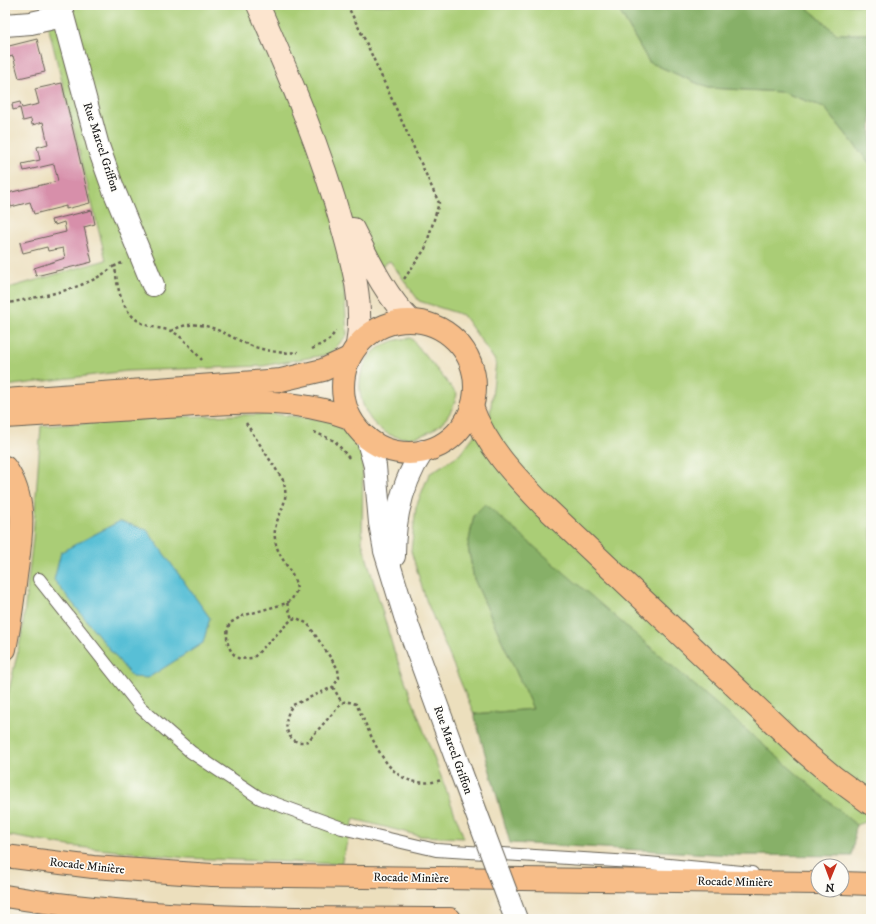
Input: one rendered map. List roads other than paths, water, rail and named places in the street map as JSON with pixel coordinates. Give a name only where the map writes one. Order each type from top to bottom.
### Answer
[{"type":"main road","points":[[5,400],[281,380],[323,370],[353,351],[378,329],[394,322],[412,321],[428,324],[451,336],[463,349],[471,364],[474,381],[472,407],[464,422],[453,435],[439,445],[424,451],[398,452],[381,447],[367,438],[350,418],[344,401],[342,388],[344,375],[353,351],[360,330],[358,291],[352,259],[332,187],[288,72],[258,5]]},
{"type":"main road","points":[[332,187],[376,275],[395,304],[412,321]]},
{"type":"main road","points":[[5,417],[257,402],[325,408],[350,418]]},
{"type":"main road","points":[[472,407],[480,429],[499,456],[543,505],[803,751],[840,782],[871,804]]},
{"type":"main road","points":[[5,467],[20,501],[23,525],[5,649]]},
{"type":"main road","name":"Rocade Minière","points":[[5,856],[93,867],[212,875],[810,883]]},
{"type":"main road","points":[[850,883],[871,884]]},
{"type":"main road","points":[[5,896],[76,906],[165,913],[315,918],[450,919]]},
{"type":"street","points":[[5,25],[31,23],[61,10]]},
{"type":"street","name":"Rue Marcel Griffon","points":[[61,10],[98,146],[113,188],[153,285]]},
{"type":"street","name":"Rue Marcel Griffon","points":[[367,438],[375,466],[382,537],[453,775],[516,919]]},
{"type":"street","name":"Rue Marcel Griffon","points":[[394,579],[394,547],[400,503],[410,471],[424,451]]},
{"type":"lane","points":[[40,579],[92,648],[141,708],[191,752],[260,798],[342,828],[436,850],[704,868],[810,882]]},
{"type":"water","points":[[120,521],[147,530],[210,618],[203,643],[148,678],[132,677],[54,580],[61,552]]}]
